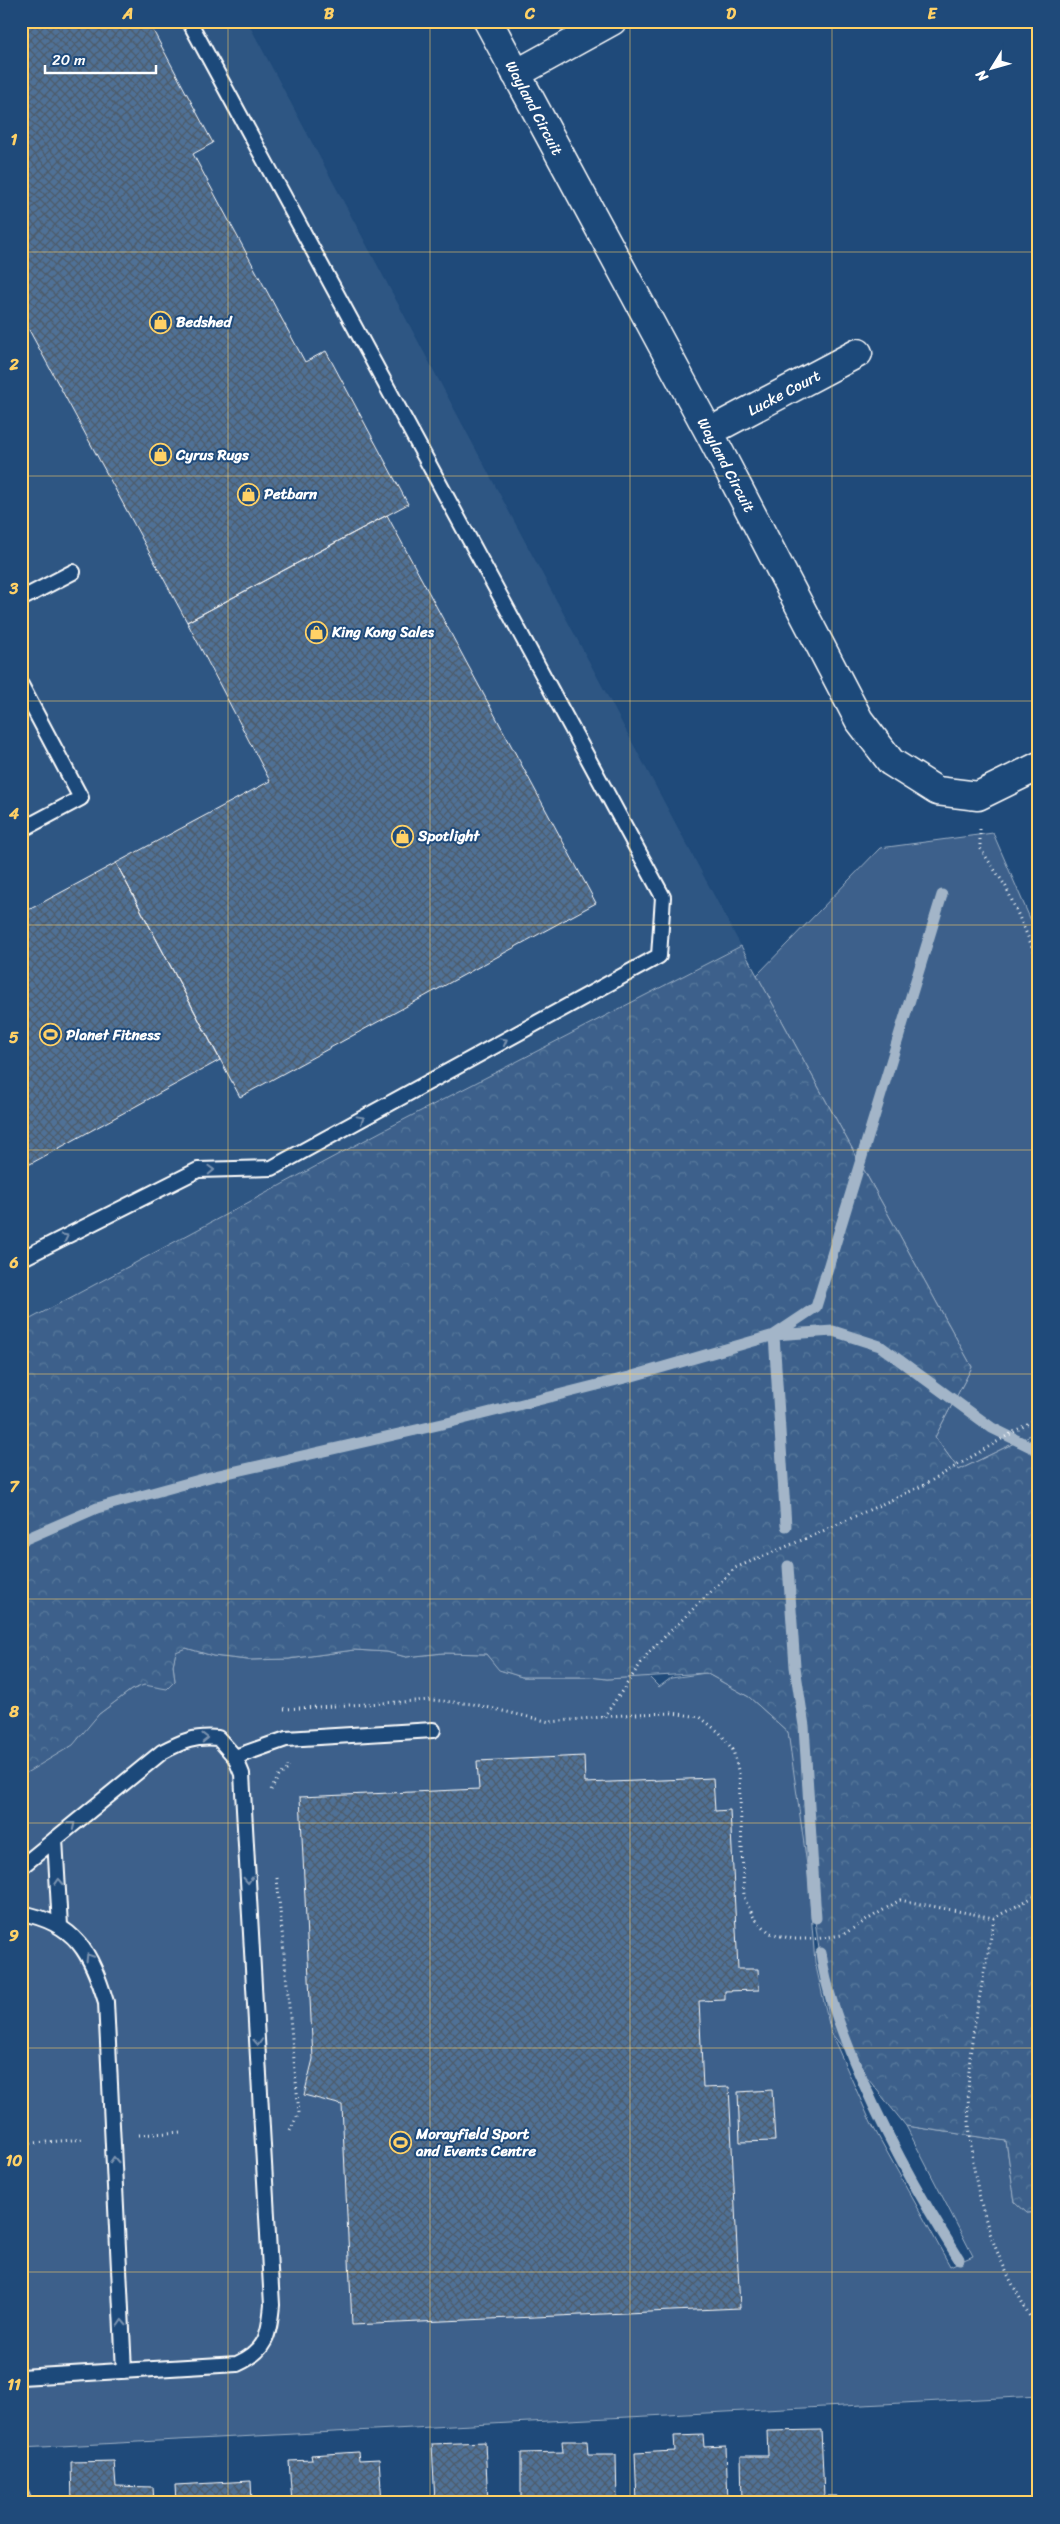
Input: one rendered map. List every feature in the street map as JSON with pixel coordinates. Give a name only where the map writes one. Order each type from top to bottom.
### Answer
[{"type":"street","name":"Wayland Circuit","points":[[488,21],[709,432],[859,720],[890,762],[937,791],[978,796]]},
{"type":"street","points":[[516,74],[612,21]]},
{"type":"street","name":"Lucke Court","points":[[709,432],[858,353]]},
{"type":"street","points":[[978,796],[1039,766]]},
{"type":"lane","points":[[21,1259],[198,1170],[272,1168],[659,956],[663,898],[190,21]]},
{"type":"lane","points":[[21,599],[73,572]]},
{"type":"lane","points":[[21,685],[81,798],[21,830]]},
{"type":"lane","points":[[235,1757],[286,1739],[433,1730]]},
{"type":"lane","points":[[21,1868],[162,1752],[184,1740],[202,1737],[218,1738],[235,1757],[242,1774],[272,2305],[269,2327],[263,2346],[251,2358],[237,2364],[21,2377]]},
{"type":"lane","points":[[55,1839],[60,1926]]},
{"type":"lane","points":[[21,1913],[40,1917],[60,1926],[82,1945],[96,1968],[106,2002],[124,2371]]},
{"type":"path","points":[[978,796],[980,848],[1006,887],[1039,962]]},
{"type":"path","points":[[604,1718],[648,1653],[735,1568],[814,1535],[924,1485],[1039,1417]]},
{"type":"path","points":[[284,1709],[432,1700],[472,1704],[550,1722],[580,1717],[604,1718],[634,1714],[672,1713],[700,1717],[720,1733],[733,1750],[738,1774],[744,1896],[754,1918],[770,1933],[792,1939],[815,1939],[842,1935],[900,1900],[994,1918],[1039,1894]]},
{"type":"path","points":[[270,1795],[279,1776],[288,1769],[287,1760]]},
{"type":"path","points":[[277,1875],[299,2113],[290,2132],[290,2141]]},
{"type":"path","points":[[994,1918],[970,2057],[969,2120],[975,2177],[989,2231],[1017,2294],[1039,2333]]},
{"type":"shaded area","points":[[21,21],[247,21],[741,946],[382,1131],[21,1324]]},
{"type":"green space","points":[[993,833],[1039,939],[1039,1431],[959,1470],[935,1437],[972,1367],[757,975],[880,848]]},
{"type":"green space","points":[[741,946],[972,1367],[935,1437],[959,1470],[1039,1431],[1039,2212],[1027,2213],[1015,2202],[1006,2141],[906,2126],[831,2033],[788,1732],[749,1697],[706,1673],[607,1679],[590,1677],[522,1677],[499,1670],[486,1654],[443,1653],[406,1657],[387,1652],[354,1650],[289,1659],[248,1660],[213,1656],[186,1648],[176,1652],[173,1665],[175,1681],[167,1689],[144,1685],[131,1690],[99,1714],[73,1745],[21,1776],[21,1324],[382,1131]]},
{"type":"green space","name":"Morayfield Sport and Events Centre","points":[[186,1648],[213,1656],[248,1660],[289,1659],[354,1650],[387,1652],[406,1657],[443,1653],[486,1654],[500,1670],[522,1677],[590,1677],[607,1679],[648,1676],[659,1687],[671,1678],[706,1673],[749,1697],[788,1732],[804,1828],[815,1962],[831,2033],[871,2123],[950,2266],[973,2256],[906,2126],[1006,2141],[1015,2202],[1027,2213],[1039,2212],[1039,2396],[21,2448],[21,1776],[86,1728],[99,1714],[131,1690],[143,1685],[175,1681],[173,1665],[176,1651]]},
{"type":"building","points":[[21,21],[148,21],[213,143],[193,154],[305,362],[326,351],[408,504],[187,622],[21,315]]},
{"type":"building","points":[[387,515],[596,903],[240,1097],[116,863],[270,781],[187,622]]},
{"type":"building","points":[[116,863],[220,1060],[21,1169],[21,914]]},
{"type":"building","points":[[584,1756],[585,1783],[713,1778],[715,1811],[730,1810],[738,1969],[758,1969],[759,1990],[725,1991],[725,2000],[699,2001],[703,2088],[729,2087],[740,2308],[352,2325],[342,2105],[304,2095],[313,2059],[300,1797],[479,1789],[477,1761]]},
{"type":"building","points":[[772,2090],[775,2141],[740,2142],[738,2092]]},
{"type":"building","points":[[821,2430],[824,2496],[837,2496],[837,2503],[742,2503],[741,2456],[768,2456],[767,2431]]},
{"type":"building","points":[[703,2435],[704,2447],[726,2446],[728,2503],[637,2503],[635,2453],[675,2451],[674,2436]]},
{"type":"building","points":[[562,2441],[587,2441],[588,2455],[616,2455],[617,2503],[521,2503],[521,2453],[563,2452]]},
{"type":"building","points":[[485,2442],[488,2503],[435,2503],[432,2444]]},
{"type":"building","points":[[358,2452],[359,2460],[379,2459],[382,2503],[292,2503],[289,2461],[312,2460],[311,2455]]},
{"type":"building","points":[[114,2461],[116,2486],[153,2487],[154,2503],[72,2503],[71,2462]]},
{"type":"building","points":[[251,2481],[252,2503],[176,2503],[175,2485]]},
{"type":"building","points":[[21,2490],[22,2493],[28,2490],[33,2503],[21,2503]]},
{"type":"waterway","points":[[21,1541],[97,1508],[210,1477],[451,1422],[629,1377],[774,1335],[816,1307],[942,895]]},
{"type":"waterway","points":[[786,1526],[774,1335],[833,1331],[880,1346],[992,1428],[1039,1451]]},
{"type":"waterway","points":[[788,1566],[795,1667],[804,1726],[816,1918]]},
{"type":"waterway","points":[[821,1953],[826,1981],[834,2008],[865,2087],[902,2163],[959,2259]]},
{"type":"place","name":"Bedshed","points":[[160,322]]},
{"type":"place","name":"Cyrus Rugs","points":[[160,455]]},
{"type":"place","name":"Petbarn","points":[[248,494]]},
{"type":"place","name":"King Kong Sales","points":[[316,632]]},
{"type":"place","name":"Spotlight","points":[[402,836]]},
{"type":"place","name":"Planet Fitness","points":[[50,1035]]},
{"type":"place","name":"Morayfield Sport and Events Centre","points":[[400,2143]]}]
